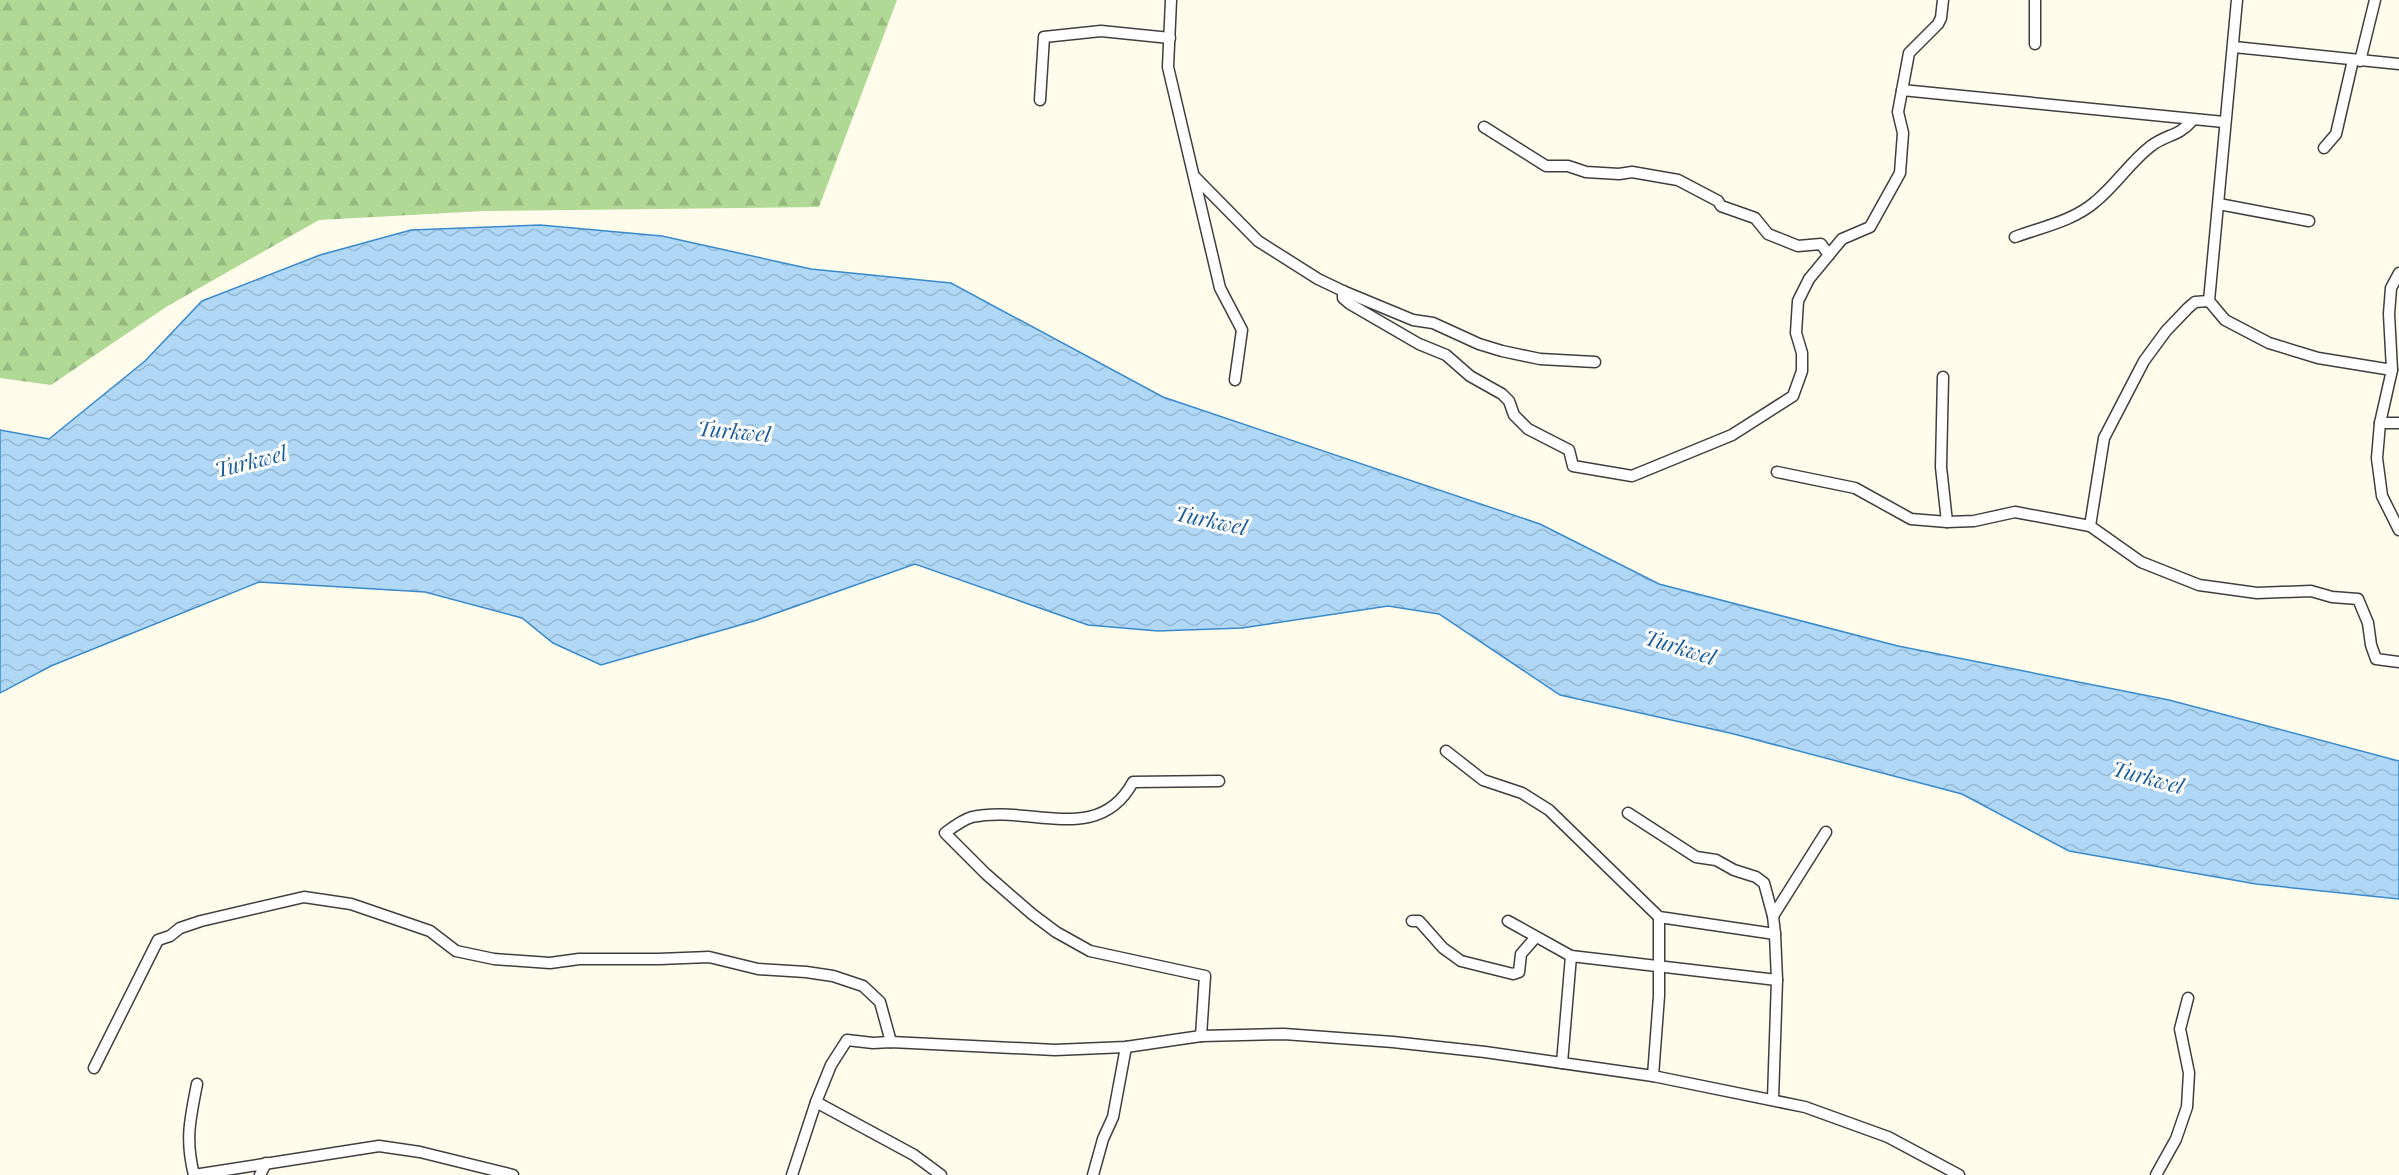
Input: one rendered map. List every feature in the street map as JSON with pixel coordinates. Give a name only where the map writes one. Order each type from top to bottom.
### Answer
[{"type":"street","points":[[1171,0],[1168,67],[1220,288],[1242,330],[1235,380]]},
{"type":"street","points":[[1342,291],[1343,298],[1350,304],[1419,345],[1446,355],[1470,376],[1502,394],[1509,400],[1514,415],[1528,429],[1569,450],[1573,466],[1632,476],[1732,435],[1793,396],[1802,371],[1802,353],[1796,333],[1798,301],[1809,279],[1842,238],[1870,227],[1900,173],[1903,133],[1898,112],[1909,52],[1938,24],[1943,0]]},
{"type":"street","points":[[2035,0],[2035,44]]},
{"type":"street","points":[[2237,0],[2209,302],[2225,320],[2269,343],[2318,358],[2392,370]]},
{"type":"street","points":[[2324,148],[2336,134],[2375,0]]},
{"type":"street","points":[[1040,100],[1044,37],[1101,31],[1170,38]]},
{"type":"street","points":[[2234,47],[2399,64]]},
{"type":"street","points":[[1902,90],[2224,122]]},
{"type":"street","points":[[2015,237],[2063,221],[2085,210],[2151,146],[2184,131],[2193,120]]},
{"type":"street","points":[[1484,127],[1546,166],[1568,166],[1586,172],[1619,174],[1632,172],[1678,180],[1718,201],[1721,206],[1755,218],[1768,234],[1798,246],[1821,244],[1829,255]]},
{"type":"street","points":[[1195,177],[1258,241],[1318,279],[1342,291],[1413,320],[1433,323],[1479,344],[1502,351],[1540,359],[1595,362]]},
{"type":"street","points":[[2219,204],[2309,221]]},
{"type":"street","points":[[2399,273],[2391,288],[2389,314],[2392,370],[2380,423],[2377,458],[2382,496],[2399,530]]},
{"type":"street","points":[[2090,526],[2104,438],[2144,361],[2166,331],[2188,308],[2195,303],[2209,302]]},
{"type":"street","points":[[1943,377],[1941,467],[1947,522]]},
{"type":"street","points":[[2380,423],[2399,423]]},
{"type":"street","points":[[1776,472],[1855,488],[1911,519],[1947,522],[1974,521],[2015,512],[2090,526],[2141,562],[2199,585],[2257,593],[2311,591],[2332,597],[2358,599],[2368,623],[2371,645],[2376,658],[2399,662]]},
{"type":"street","points":[[1446,751],[1483,780],[1522,794],[1549,810],[1659,917],[1775,934]]},
{"type":"street","points":[[1201,1036],[1205,976],[1090,951],[1056,932],[1032,914],[986,874],[945,833],[972,817],[1007,815],[1074,819],[1100,815],[1119,804],[1133,782],[1219,781]]},
{"type":"street","points":[[1628,813],[1696,857],[1716,860],[1734,870],[1756,877],[1764,883],[1773,916],[1777,980],[1773,1099]]},
{"type":"street","points":[[1773,916],[1826,832]]},
{"type":"street","points":[[94,1068],[158,939],[170,936],[180,928],[201,921],[304,897],[351,904],[430,931],[456,951],[494,959],[550,963],[579,959],[709,957],[758,969],[833,976],[863,986],[880,1002],[891,1042]]},
{"type":"street","points":[[1653,1076],[1659,965],[1659,917]]},
{"type":"street","points":[[1412,921],[1419,921],[1443,948],[1461,961],[1513,974],[1519,972],[1521,954],[1536,937]]},
{"type":"street","points":[[1508,921],[1570,956],[1777,980]]},
{"type":"street","points":[[1562,1063],[1570,956]]},
{"type":"street","points":[[2156,1175],[2176,1139],[2187,1107],[2189,1073],[2180,1029],[2188,998]]},
{"type":"street","points":[[792,1175],[831,1065],[847,1040],[1055,1050],[1126,1047],[1201,1036],[1284,1034],[1393,1042],[1562,1063],[1653,1076],[1773,1099],[1848,1121],[1888,1137],[1959,1175]]},
{"type":"street","points":[[1093,1175],[1103,1139],[1113,1117],[1126,1047]]},
{"type":"street","points":[[197,1084],[188,1131],[189,1153],[194,1175],[379,1146],[420,1152],[513,1175]]},
{"type":"street","points":[[816,1102],[914,1155],[941,1175]]},
{"type":"street","points":[[260,1175],[266,1163]]},
{"type":"green space","points":[[0,0],[897,0],[819,207],[484,211],[319,220],[166,307],[51,385],[0,378]]},
{"type":"water","name":"Turkwel","points":[[540,225],[662,236],[811,269],[951,283],[1163,397],[1540,524],[1659,584],[1898,646],[2169,700],[2399,761],[2399,899],[2256,884],[2069,851],[1962,794],[1734,734],[1560,695],[1439,614],[1388,606],[1242,628],[1158,631],[1088,625],[915,564],[754,621],[601,665],[553,643],[522,618],[425,592],[259,582],[51,666],[0,693],[0,430],[49,439],[145,361],[202,301],[320,255],[411,230]]}]
